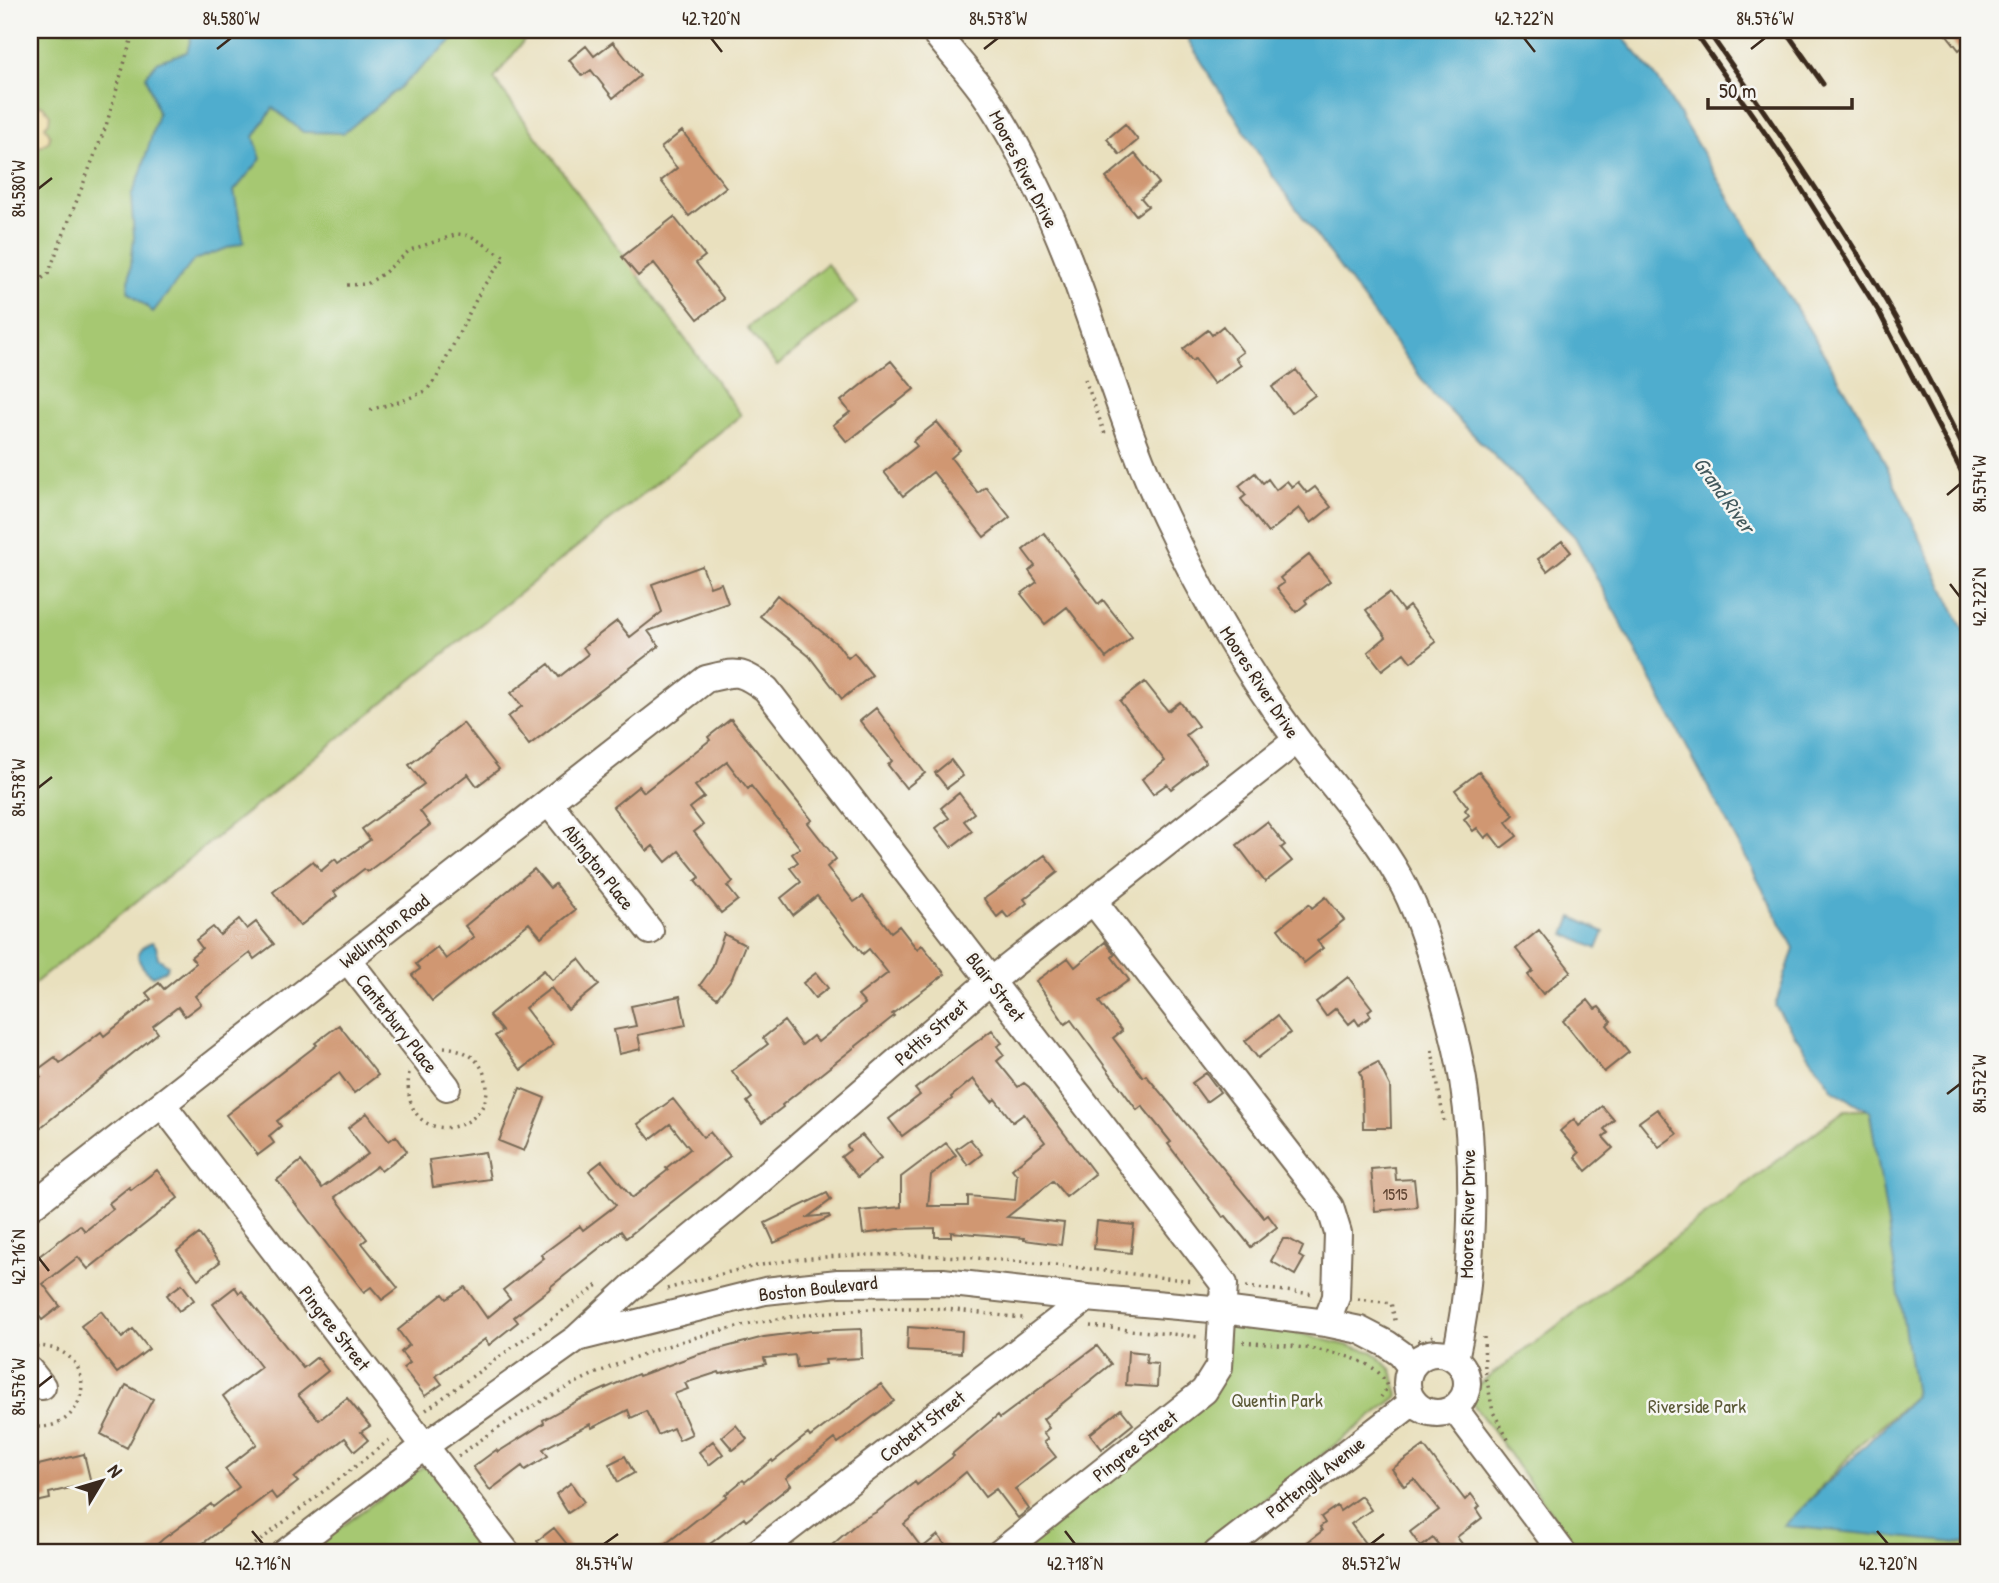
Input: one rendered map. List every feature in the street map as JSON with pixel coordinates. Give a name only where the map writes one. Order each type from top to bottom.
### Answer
[{"type":"street","name":"Moores River Drive","points":[[933,30],[986,97],[1036,184],[1076,281],[1145,477],[1209,604],[1256,681],[1297,740],[1372,834],[1399,876],[1418,915],[1451,1021],[1463,1083],[1471,1205],[1465,1317],[1455,1359]]},
{"type":"street","name":"Wellington Road","points":[[30,1207],[706,679],[730,673],[746,675]]},
{"type":"street","name":"Blair Street","points":[[746,675],[766,689],[1219,1276],[1224,1284],[1223,1310]]},
{"type":"street","name":"Pettis Street","points":[[577,1338],[632,1286],[734,1203],[992,981],[1297,740]]},
{"type":"street","name":"Abington Place","points":[[549,803],[650,931]]},
{"type":"street","points":[[1094,902],[1330,1207],[1338,1233],[1336,1297],[1326,1324]]},
{"type":"street","name":"Canterbury Place","points":[[347,959],[447,1087]]},
{"type":"street","name":"Pingree Street","points":[[162,1104],[507,1553]]},
{"type":"street","name":"Boston Boulevard","points":[[285,1553],[426,1445],[577,1338],[765,1291],[897,1280],[943,1282],[1223,1310],[1360,1330],[1401,1354],[1411,1367]]},
{"type":"street","name":"Corbett Street","points":[[757,1553],[1087,1298]]},
{"type":"street","name":"Pingree Street","points":[[1000,1553],[1204,1391],[1219,1367],[1223,1310]]},
{"type":"street","points":[[1448,1418],[1461,1401],[1467,1384],[1462,1366],[1455,1359],[1436,1353],[1427,1354],[1411,1367],[1406,1384],[1415,1413],[1446,1412],[1448,1418],[1563,1553]]},
{"type":"street","name":"Pattengill Avenue","points":[[1217,1553],[1415,1413]]},
{"type":"path","points":[[30,285],[48,274],[106,126],[134,30]]},
{"type":"path","points":[[347,285],[367,284],[410,250],[458,234],[471,236],[505,257],[482,288],[437,377],[426,391],[369,410]]},
{"type":"path","points":[[1191,1271],[1199,1282]]},
{"type":"path","points":[[1244,1277],[1253,1288]]},
{"type":"path","points":[[442,1467],[492,1432],[589,1377],[658,1348],[734,1327],[813,1314],[886,1308],[930,1308],[1330,1351],[1374,1367],[1385,1378],[1387,1388],[1381,1398]]},
{"type":"path","points":[[1415,1413],[1430,1423],[1448,1418]]},
{"type":"green space","points":[[30,30],[532,30],[494,79],[741,415],[30,987]]},
{"type":"green space","points":[[827,264],[857,303],[777,366],[747,328]]},
{"type":"green space","name":"Riverside Park","points":[[1845,1110],[1869,1110],[1902,1284],[1915,1396],[1860,1444],[1791,1521],[1969,1545],[1969,1553],[1580,1553],[1466,1394]]},
{"type":"green space","name":"Quentin Park","points":[[1223,1314],[1373,1352],[1392,1370],[1398,1396],[1195,1553],[996,1553],[1198,1396]]},
{"type":"green space","points":[[425,1465],[506,1553],[305,1553]]},
{"type":"sand","points":[[32,103],[43,106],[50,115],[45,126],[50,135],[49,141],[42,146],[30,148],[30,105]]},
{"type":"water","points":[[193,30],[464,30],[344,133],[303,132],[273,108],[254,137],[261,159],[234,191],[244,242],[194,260],[153,312],[128,291],[134,237],[131,196],[141,173],[158,113],[146,76],[158,61],[187,52]]},
{"type":"water","name":"Grand River","points":[[1182,30],[1617,30],[1657,78],[1868,427],[1969,642],[1969,1544],[1784,1526],[1915,1396],[1870,1112],[1833,1090],[1775,1006],[1794,948],[1575,537],[1432,393],[1271,174]]},
{"type":"water","points":[[1572,917],[1604,932],[1597,949],[1565,934]]},
{"type":"water","points":[[152,942],[156,946],[158,958],[168,965],[166,970],[153,976],[143,968],[139,959],[141,950]]},
{"type":"building","points":[[1943,30],[1969,30],[1969,42],[1959,50]]},
{"type":"building","points":[[613,42],[640,76],[613,98],[591,70],[582,76],[569,60],[586,46],[594,56]]},
{"type":"building","points":[[1125,124],[1138,140],[1120,155],[1107,139]]},
{"type":"building","points":[[682,131],[726,187],[689,216],[661,181],[677,168],[661,148]]},
{"type":"building","points":[[1135,154],[1159,183],[1141,198],[1148,206],[1136,215],[1106,178]]},
{"type":"building","points":[[674,217],[705,256],[696,263],[724,299],[698,319],[654,263],[638,276],[622,257]]},
{"type":"building","points":[[1223,326],[1243,352],[1235,358],[1241,365],[1214,384],[1195,359],[1192,361],[1183,349],[1208,330],[1212,335]]},
{"type":"building","points":[[891,361],[914,389],[847,442],[833,425],[850,412],[841,401]]},
{"type":"building","points":[[1296,370],[1315,395],[1291,413],[1272,387]]},
{"type":"building","points":[[937,422],[960,450],[951,458],[978,493],[986,487],[1010,517],[984,537],[933,472],[903,496],[884,472],[917,446],[913,441]]},
{"type":"building","points":[[1255,473],[1263,483],[1268,479],[1276,490],[1287,481],[1292,487],[1298,482],[1307,493],[1315,487],[1331,507],[1311,523],[1299,508],[1268,533],[1241,499],[1246,495],[1239,486]]},
{"type":"building","points":[[1044,533],[1098,604],[1103,600],[1132,637],[1106,658],[1067,607],[1045,624],[1021,594],[1037,582],[1029,571],[1035,566],[1023,550]]},
{"type":"building","points":[[1562,541],[1571,552],[1547,571],[1538,559]]},
{"type":"building","points":[[1309,555],[1330,581],[1305,600],[1307,603],[1296,612],[1277,588],[1284,583],[1280,578]]},
{"type":"building","points":[[702,566],[710,587],[721,583],[728,603],[648,631],[659,646],[529,745],[508,717],[522,706],[511,693],[549,664],[559,677],[588,654],[583,647],[617,621],[630,637],[662,612],[652,584]]},
{"type":"building","points":[[1389,593],[1403,611],[1409,606],[1436,642],[1411,662],[1404,653],[1382,670],[1368,652],[1386,637],[1366,610]]},
{"type":"building","points":[[777,595],[838,645],[848,658],[854,653],[872,675],[842,699],[809,656],[760,616]]},
{"type":"building","points":[[1145,682],[1168,711],[1180,702],[1198,726],[1186,735],[1206,762],[1171,789],[1167,784],[1153,794],[1142,779],[1165,761],[1120,701]]},
{"type":"building","points":[[876,708],[925,773],[906,788],[888,765],[892,761],[860,721]]},
{"type":"building","points":[[731,719],[812,820],[808,823],[836,859],[827,867],[854,902],[863,896],[891,932],[899,926],[917,949],[922,945],[945,974],[892,1014],[894,1016],[762,1123],[747,1102],[752,1098],[732,1071],[768,1044],[763,1038],[784,1021],[802,1045],[813,1036],[818,1042],[865,1004],[858,996],[888,973],[869,949],[863,954],[817,896],[793,915],[781,898],[801,882],[790,868],[798,862],[792,854],[800,848],[751,786],[748,789],[727,762],[695,786],[704,797],[690,808],[703,825],[694,832],[733,882],[727,886],[738,900],[721,913],[695,881],[700,877],[679,851],[666,862],[653,846],[647,851],[613,807],[639,786],[644,792],[710,740],[708,737]]},
{"type":"building","points":[[463,723],[499,769],[477,786],[468,774],[420,811],[430,825],[367,872],[364,869],[334,892],[337,896],[300,926],[273,892],[313,861],[321,871],[335,859],[338,863],[370,840],[362,829],[424,784],[409,765]]},
{"type":"building","points":[[951,760],[963,776],[947,788],[935,773]]},
{"type":"building","points":[[1479,772],[1514,815],[1506,822],[1517,836],[1501,848],[1490,834],[1485,838],[1477,828],[1473,831],[1464,819],[1469,815],[1465,810],[1468,807],[1455,790]]},
{"type":"building","points":[[959,793],[974,813],[964,821],[972,831],[951,847],[936,828],[949,818],[941,808]]},
{"type":"building","points":[[1267,822],[1285,845],[1281,848],[1292,861],[1265,882],[1237,845]]},
{"type":"building","points":[[1045,855],[1058,872],[1024,899],[1027,903],[1008,918],[1003,912],[997,917],[984,899]]},
{"type":"building","points":[[534,869],[550,888],[555,884],[575,910],[541,937],[529,923],[432,1001],[412,975],[420,969],[416,964],[437,947],[446,959],[474,937],[465,926]]},
{"type":"building","points":[[1326,897],[1344,920],[1317,941],[1323,948],[1304,963],[1278,929],[1309,904],[1312,908]]},
{"type":"building","points":[[239,919],[247,929],[256,922],[274,944],[254,959],[250,953],[195,996],[201,1004],[185,1016],[178,1007],[153,1026],[158,1033],[30,1136],[30,1086],[41,1077],[36,1071],[55,1057],[60,1063],[101,1032],[104,1036],[151,999],[146,993],[159,983],[164,989],[196,963],[191,957],[202,948],[196,940],[213,927],[220,935]]},
{"type":"building","points":[[1539,930],[1571,971],[1543,994],[1528,975],[1533,971],[1516,949]]},
{"type":"building","points":[[724,934],[745,945],[732,978],[717,998],[700,985],[712,968]]},
{"type":"building","points":[[1105,942],[1129,980],[1099,1002],[1122,1031],[1113,1038],[1264,1218],[1268,1215],[1277,1227],[1251,1247],[1226,1216],[1223,1217],[1168,1144],[1171,1142],[1142,1106],[1137,1110],[1071,1020],[1065,1024],[1036,981],[1068,958],[1075,967]]},
{"type":"building","points":[[579,959],[599,985],[568,1010],[551,988],[525,1008],[553,1045],[521,1070],[495,1036],[502,1031],[489,1015],[544,970],[552,980]]},
{"type":"building","points":[[816,973],[828,988],[815,998],[803,983]]},
{"type":"building","points":[[1348,977],[1372,1008],[1368,1011],[1371,1016],[1359,1025],[1355,1019],[1349,1024],[1336,1008],[1326,1016],[1316,1002]]},
{"type":"building","points":[[680,996],[686,1025],[638,1035],[641,1049],[619,1054],[614,1030],[636,1026],[631,1006]]},
{"type":"building","points":[[1588,1000],[1595,1009],[1599,1007],[1611,1021],[1607,1025],[1629,1052],[1604,1072],[1563,1021]]},
{"type":"building","points":[[1277,1016],[1290,1033],[1258,1058],[1245,1041]]},
{"type":"building","points":[[339,1025],[378,1075],[354,1093],[339,1073],[277,1121],[281,1126],[269,1136],[274,1143],[258,1155],[226,1115]]},
{"type":"building","points":[[992,1030],[1002,1043],[997,1046],[1004,1055],[997,1061],[1018,1087],[1024,1083],[1029,1087],[1095,1174],[1066,1197],[1053,1181],[1007,1217],[1064,1223],[1061,1245],[1024,1238],[951,1232],[951,1237],[935,1237],[935,1228],[863,1234],[860,1211],[901,1207],[901,1177],[946,1143],[956,1155],[931,1175],[928,1206],[968,1206],[968,1196],[1015,1200],[1017,1175],[1012,1169],[1045,1142],[1024,1114],[1013,1122],[995,1099],[992,1102],[973,1079],[951,1097],[952,1099],[902,1136],[889,1119],[920,1095],[915,1089]]},
{"type":"building","points":[[1378,1062],[1390,1086],[1391,1128],[1363,1128],[1362,1077],[1359,1072]]},
{"type":"building","points":[[1206,1073],[1220,1092],[1206,1102],[1192,1083]]},
{"type":"building","points":[[520,1088],[545,1098],[524,1151],[499,1141]]},
{"type":"building","points":[[673,1099],[703,1137],[710,1132],[730,1156],[626,1238],[621,1231],[514,1317],[518,1322],[489,1345],[485,1339],[436,1376],[442,1384],[425,1396],[403,1368],[410,1363],[401,1352],[409,1345],[398,1330],[443,1294],[447,1299],[465,1287],[487,1318],[510,1299],[503,1290],[544,1258],[541,1255],[580,1226],[583,1230],[616,1205],[589,1171],[602,1161],[632,1198],[668,1170],[666,1168],[690,1149],[670,1124],[650,1139],[638,1124]]},
{"type":"building","points":[[1602,1106],[1614,1120],[1604,1129],[1608,1133],[1603,1137],[1613,1148],[1586,1171],[1575,1157],[1579,1153],[1560,1131],[1574,1119],[1579,1126]]},
{"type":"building","points":[[1657,1109],[1677,1134],[1659,1147],[1639,1122]]},
{"type":"building","points":[[367,1113],[389,1141],[396,1136],[407,1151],[381,1171],[377,1166],[335,1197],[367,1239],[362,1243],[398,1288],[382,1300],[371,1287],[364,1292],[277,1180],[301,1161],[322,1188],[368,1154],[348,1128]]},
{"type":"building","points":[[862,1135],[881,1158],[858,1177],[841,1157],[850,1150],[847,1146]]},
{"type":"building","points":[[970,1139],[982,1154],[968,1165],[956,1149]]},
{"type":"building","points":[[485,1152],[490,1179],[433,1187],[429,1160]]},
{"type":"building","points":[[1395,1167],[1396,1180],[1414,1179],[1417,1207],[1375,1211],[1371,1169]]},
{"type":"building","points":[[157,1170],[178,1198],[88,1269],[78,1257],[43,1284],[60,1306],[42,1320],[30,1304],[30,1263],[80,1225],[85,1231],[113,1209],[109,1203]]},
{"type":"building","points":[[827,1193],[831,1200],[808,1217],[830,1217],[774,1243],[765,1223]]},
{"type":"building","points":[[1097,1221],[1134,1225],[1131,1253],[1094,1249]]},
{"type":"building","points":[[199,1234],[220,1262],[198,1279],[177,1251]]},
{"type":"building","points":[[1283,1239],[1289,1239],[1303,1247],[1299,1256],[1304,1259],[1295,1275],[1271,1261]]},
{"type":"building","points":[[182,1284],[194,1300],[179,1311],[167,1295]]},
{"type":"building","points":[[235,1287],[239,1293],[242,1291],[303,1368],[317,1357],[328,1371],[298,1395],[319,1420],[347,1398],[370,1426],[361,1432],[368,1440],[355,1451],[345,1438],[294,1478],[298,1482],[276,1499],[271,1492],[190,1553],[148,1553],[211,1504],[213,1507],[239,1487],[225,1469],[257,1444],[223,1396],[261,1367],[213,1304]]},
{"type":"building","points":[[101,1311],[122,1338],[133,1329],[149,1349],[117,1373],[81,1326]]},
{"type":"building","points":[[908,1327],[962,1331],[961,1353],[907,1350]]},
{"type":"building","points":[[861,1329],[862,1358],[825,1360],[826,1364],[797,1368],[795,1355],[764,1358],[766,1364],[720,1374],[719,1372],[685,1383],[688,1389],[674,1394],[692,1434],[679,1440],[673,1428],[658,1435],[646,1411],[631,1418],[628,1410],[592,1428],[590,1424],[543,1449],[548,1456],[525,1470],[522,1466],[490,1490],[473,1467],[496,1450],[498,1452],[544,1423],[543,1420],[579,1400],[638,1374],[639,1376],[696,1355],[764,1337],[811,1331]]},
{"type":"building","points":[[1097,1346],[1111,1364],[1043,1419],[1049,1428],[1043,1433],[1048,1439],[1044,1442],[1056,1457],[1015,1489],[1029,1509],[1018,1518],[996,1489],[985,1497],[966,1472],[904,1524],[922,1548],[938,1535],[951,1553],[823,1553],[857,1523],[878,1511],[915,1482],[917,1485],[954,1456],[952,1454],[998,1415],[1000,1418]]},
{"type":"building","points":[[1128,1351],[1147,1353],[1146,1363],[1158,1364],[1157,1387],[1126,1385]]},
{"type":"building","points":[[881,1384],[894,1401],[838,1443],[835,1439],[786,1478],[791,1485],[746,1521],[744,1518],[706,1547],[711,1553],[654,1553],[727,1496],[725,1495],[743,1480],[745,1482],[808,1434],[810,1437]]},
{"type":"building","points":[[126,1385],[153,1399],[127,1448],[101,1434]]},
{"type":"building","points":[[1121,1409],[1133,1424],[1102,1449],[1090,1434]]},
{"type":"building","points":[[736,1425],[747,1439],[733,1450],[722,1437]]},
{"type":"building","points":[[713,1441],[723,1454],[709,1465],[699,1452]]},
{"type":"building","points":[[1424,1446],[1465,1500],[1471,1494],[1480,1506],[1476,1509],[1482,1518],[1457,1537],[1469,1553],[1445,1553],[1433,1538],[1421,1547],[1410,1532],[1439,1510],[1414,1479],[1404,1486],[1392,1469]]},
{"type":"building","points":[[84,1454],[91,1483],[49,1493],[50,1499],[36,1502],[34,1496],[30,1497],[30,1467]]},
{"type":"building","points":[[625,1456],[634,1473],[618,1482],[609,1464]]},
{"type":"building","points":[[571,1483],[584,1502],[568,1513],[556,1494]]},
{"type":"building","points":[[1361,1496],[1371,1510],[1351,1524],[1372,1553],[1293,1553],[1322,1531],[1320,1527],[1325,1523],[1321,1517],[1337,1506],[1340,1511]]},
{"type":"building","points":[[554,1528],[574,1553],[546,1553],[537,1541]]},
{"type":"railway","points":[[1693,30],[1781,156],[1879,312],[1969,486]]},
{"type":"railway","points":[[1707,30],[1794,156],[1889,305],[1969,459]]},
{"type":"railway","points":[[1785,30],[1823,84]]}]
